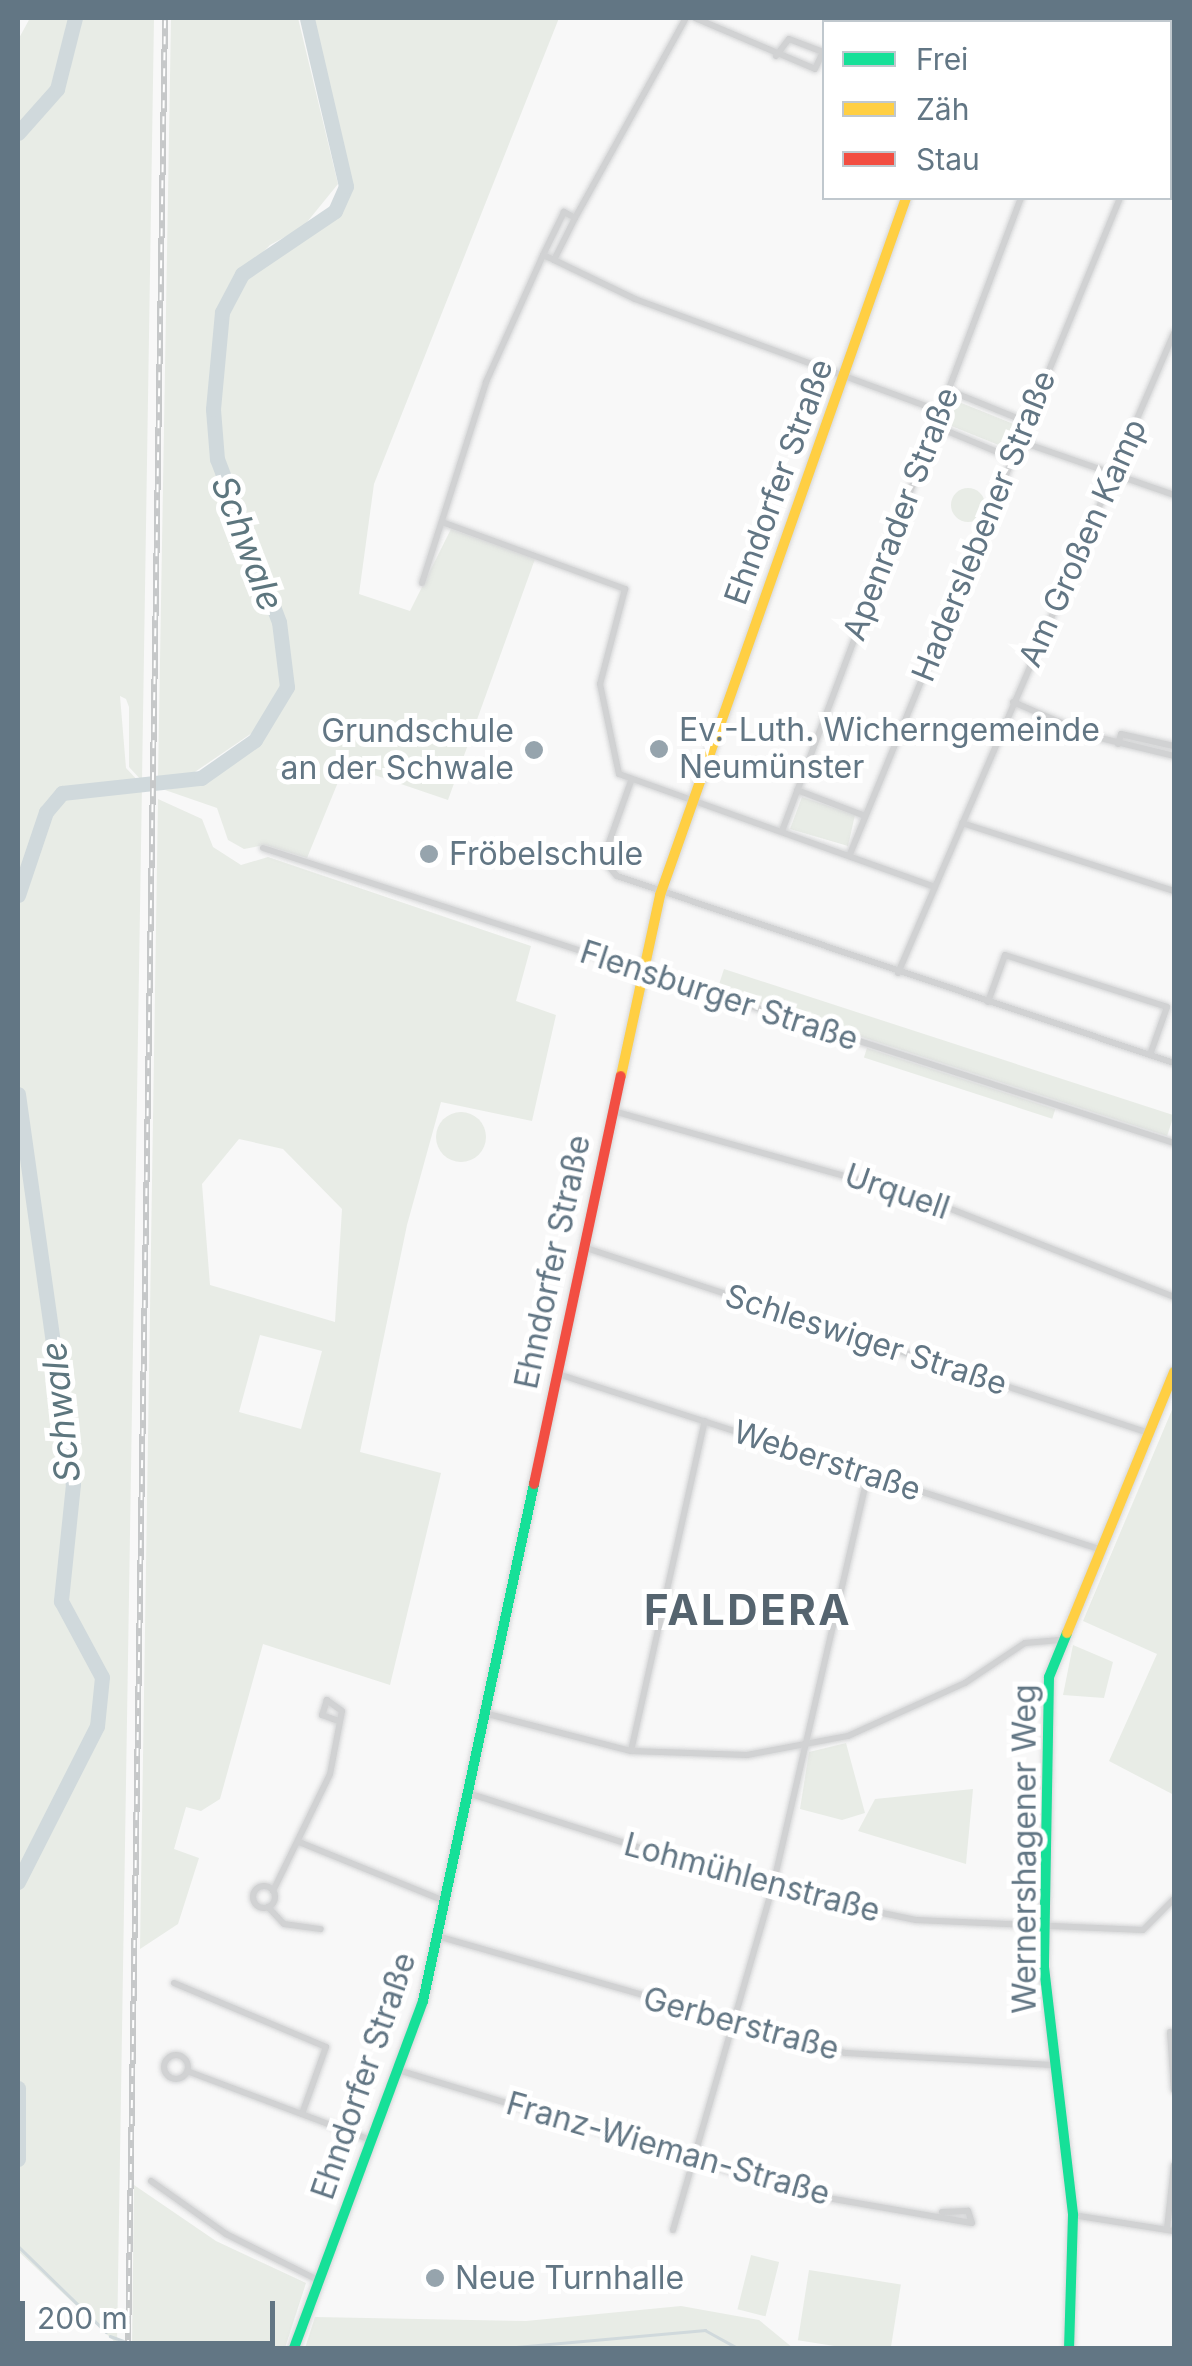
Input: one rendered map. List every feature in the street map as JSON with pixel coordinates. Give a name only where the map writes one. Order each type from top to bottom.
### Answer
[{"type":"street","points":[[554,260],[686,18]]},
{"type":"street","points":[[696,18],[815,70],[822,56]]},
{"type":"street","points":[[776,56],[789,38],[822,51]]},
{"type":"street","name":"Ehndorfer Straße","points":[[294,2348],[397,2070],[437,1936],[554,1373],[660,895],[905,200]]},
{"type":"street","name":"Apenrader Straße","points":[[782,831],[1020,200]]},
{"type":"street","name":"Haderslebener Straße","points":[[850,854],[1119,200]]},
{"type":"street","points":[[422,582],[486,382],[564,212],[575,218]]},
{"type":"street","points":[[543,255],[635,299],[845,370],[940,411]]},
{"type":"street","name":"Am Großen Kamp","points":[[898,972],[1174,333]]},
{"type":"street","points":[[948,390],[1027,422]]},
{"type":"street","points":[[934,426],[1012,458]]},
{"type":"street","points":[[1019,441],[1110,476],[1174,495]]},
{"type":"street","points":[[442,522],[625,588],[605,656],[601,718],[612,761],[632,781],[692,798],[934,887]]},
{"type":"street","points":[[1014,702],[1118,744],[1174,756]]},
{"type":"street","points":[[1118,744],[1121,734],[1174,746]]},
{"type":"street","points":[[632,781],[603,859],[607,870],[660,895],[1174,1063]]},
{"type":"street","points":[[797,790],[866,816]]},
{"type":"street","points":[[962,823],[1174,891]]},
{"type":"street","name":"Flensburger Straße","points":[[263,848],[1174,1143]]},
{"type":"street","points":[[988,1002],[1005,956],[1167,1007],[1150,1055]]},
{"type":"street","name":"Urquell","points":[[612,1111],[923,1198],[1174,1296]]},
{"type":"street","name":"Schleswiger Straße","points":[[582,1247],[1150,1433]]},
{"type":"street","name":"Wernershagener Weg","points":[[1069,2348],[1073,2215],[1053,2066],[1043,1929],[1049,1677],[1060,1640],[1174,1372]]},
{"type":"street","name":"Weberstraße","points":[[554,1373],[1100,1549]]},
{"type":"street","points":[[630,1752],[705,1421]]},
{"type":"street","points":[[674,2230],[772,1890],[868,1474]]},
{"type":"street","points":[[484,1713],[630,1752],[806,1748],[904,1715],[1025,1643],[1060,1640]]},
{"type":"street","points":[[268,1907],[330,1774],[336,1720]]},
{"type":"street","name":"Lohmühlenstraße","points":[[467,1793],[772,1890],[916,1920],[1043,1929],[1144,1930],[1174,1899]]},
{"type":"street","points":[[300,1842],[444,1901]]},
{"type":"street","points":[[273,1891],[253,1895],[284,1924],[322,1929]]},
{"type":"street","name":"Gerberstraße","points":[[437,1936],[734,2026],[898,2061],[1053,2066]]},
{"type":"street","points":[[174,1983],[326,2047],[302,2114]]},
{"type":"street","points":[[1170,2032],[1174,2090]]},
{"type":"street","name":"Franz-Wieman-Straße","points":[[397,2070],[805,2194],[942,2212]]},
{"type":"street","points":[[186,2071],[371,2140]]},
{"type":"street","points":[[1073,2215],[1170,2230],[1174,2165]]},
{"type":"street","points":[[151,2182],[226,2234],[318,2280]]},
{"type":"shaded area","points":[[30,18],[154,18],[142,781],[129,767],[129,707],[120,696],[126,768],[142,785],[117,2344],[18,2251],[18,40]]},
{"type":"shaded area","points":[[171,18],[298,18],[338,184],[303,227],[270,245],[242,274],[335,211],[346,186],[307,18],[559,18],[374,484],[359,594],[410,611],[451,529],[535,559],[448,800],[345,765],[307,858],[265,845],[244,849],[228,840],[217,808],[165,790],[199,784],[258,742],[277,716],[186,778],[158,778]]},
{"type":"shaded area","points":[[954,400],[1016,425],[1007,448],[945,423]]},
{"type":"shaded area","points":[[968,488],[980,493],[985,505],[980,517],[968,522],[956,517],[951,505],[956,493]]},
{"type":"shaded area","points":[[802,797],[855,815],[848,846],[790,829]]},
{"type":"shaded area","points":[[158,799],[202,819],[213,847],[241,865],[268,857],[531,946],[516,1001],[556,1015],[532,1121],[441,1102],[407,1225],[360,1452],[441,1473],[390,1685],[263,1644],[220,1799],[201,1811],[186,1807],[174,1849],[199,1858],[178,1924],[140,1949]],"holes":[[[239,1139],[283,1149],[342,1209],[335,1322],[210,1285],[202,1184]],[[260,1335],[322,1351],[301,1429],[239,1412]]]},
{"type":"shaded area","points":[[724,969],[1174,1115],[1167,1136],[717,990]]},
{"type":"shaded area","points":[[867,1048],[1055,1109],[1052,1119],[864,1058]]},
{"type":"shaded area","points":[[461,1112],[478,1120],[486,1137],[478,1154],[461,1162],[444,1154],[436,1137],[444,1120]]},
{"type":"shaded area","points":[[1174,1405],[1174,1795],[1109,1761],[1157,1654],[1083,1621]]},
{"type":"shaded area","points":[[1073,1645],[1113,1662],[1104,1698],[1063,1695]]},
{"type":"shaded area","points":[[846,1743],[865,1813],[842,1820],[800,1809],[809,1752]]},
{"type":"shaded area","points":[[973,1789],[966,1864],[858,1831],[875,1799]]},
{"type":"shaded area","points":[[134,2185],[216,2241],[306,2283],[285,2348],[132,2348]]},
{"type":"shaded area","points":[[751,2255],[779,2262],[766,2316],[737,2309]]},
{"type":"shaded area","points":[[809,2270],[901,2285],[891,2348],[848,2348],[798,2340]]},
{"type":"shaded area","points":[[681,2306],[759,2320],[793,2348],[305,2348],[315,2317],[526,2321]]},
{"type":"waterway","points":[[18,133],[57,89],[75,18]]},
{"type":"waterway","name":"Schwale","points":[[18,895],[46,812],[62,793],[201,778],[255,740],[287,687],[279,622],[217,459],[213,409],[222,312],[242,274],[335,211],[346,186],[307,18]]},
{"type":"waterway","name":"Schwale","points":[[18,1094],[73,1484],[61,1601],[102,1677],[97,1726],[18,1882]]},
{"type":"waterway","name":"Schwale","points":[[18,2088],[18,2159]]},
{"type":"waterway","points":[[18,2246],[106,2332]]},
{"type":"waterway","points":[[505,2348],[705,2330],[737,2348]]},
{"type":"waterway","points":[[110,2336],[143,2348]]},
{"type":"railway","points":[[128,2348],[165,18]]},
{"type":"traffic: fast","points":[[294,2348],[423,2001],[534,1484]]},
{"type":"traffic: fast","points":[[1067,1633],[1049,1677],[1044,1967],[1073,2215],[1069,2348]]},
{"type":"traffic: slow","points":[[621,1076],[660,895],[905,200]]},
{"type":"traffic: slow","points":[[1067,1633],[1174,1372]]},
{"type":"traffic: jam","points":[[534,1484],[621,1076]]},
{"type":"place","name":"Ev.-Luth. Wicherngemeinde Neumünster","points":[[659,749]]},
{"type":"place","name":"Grundschule an der Schwale","points":[[534,750]]},
{"type":"place","name":"Fröbelschule","points":[[429,854]]},
{"type":"place","name":"Neue Turnhalle","points":[[435,2278]]},
{"type":"district","name":"FALDERA","points":[[748,1610]]}]
